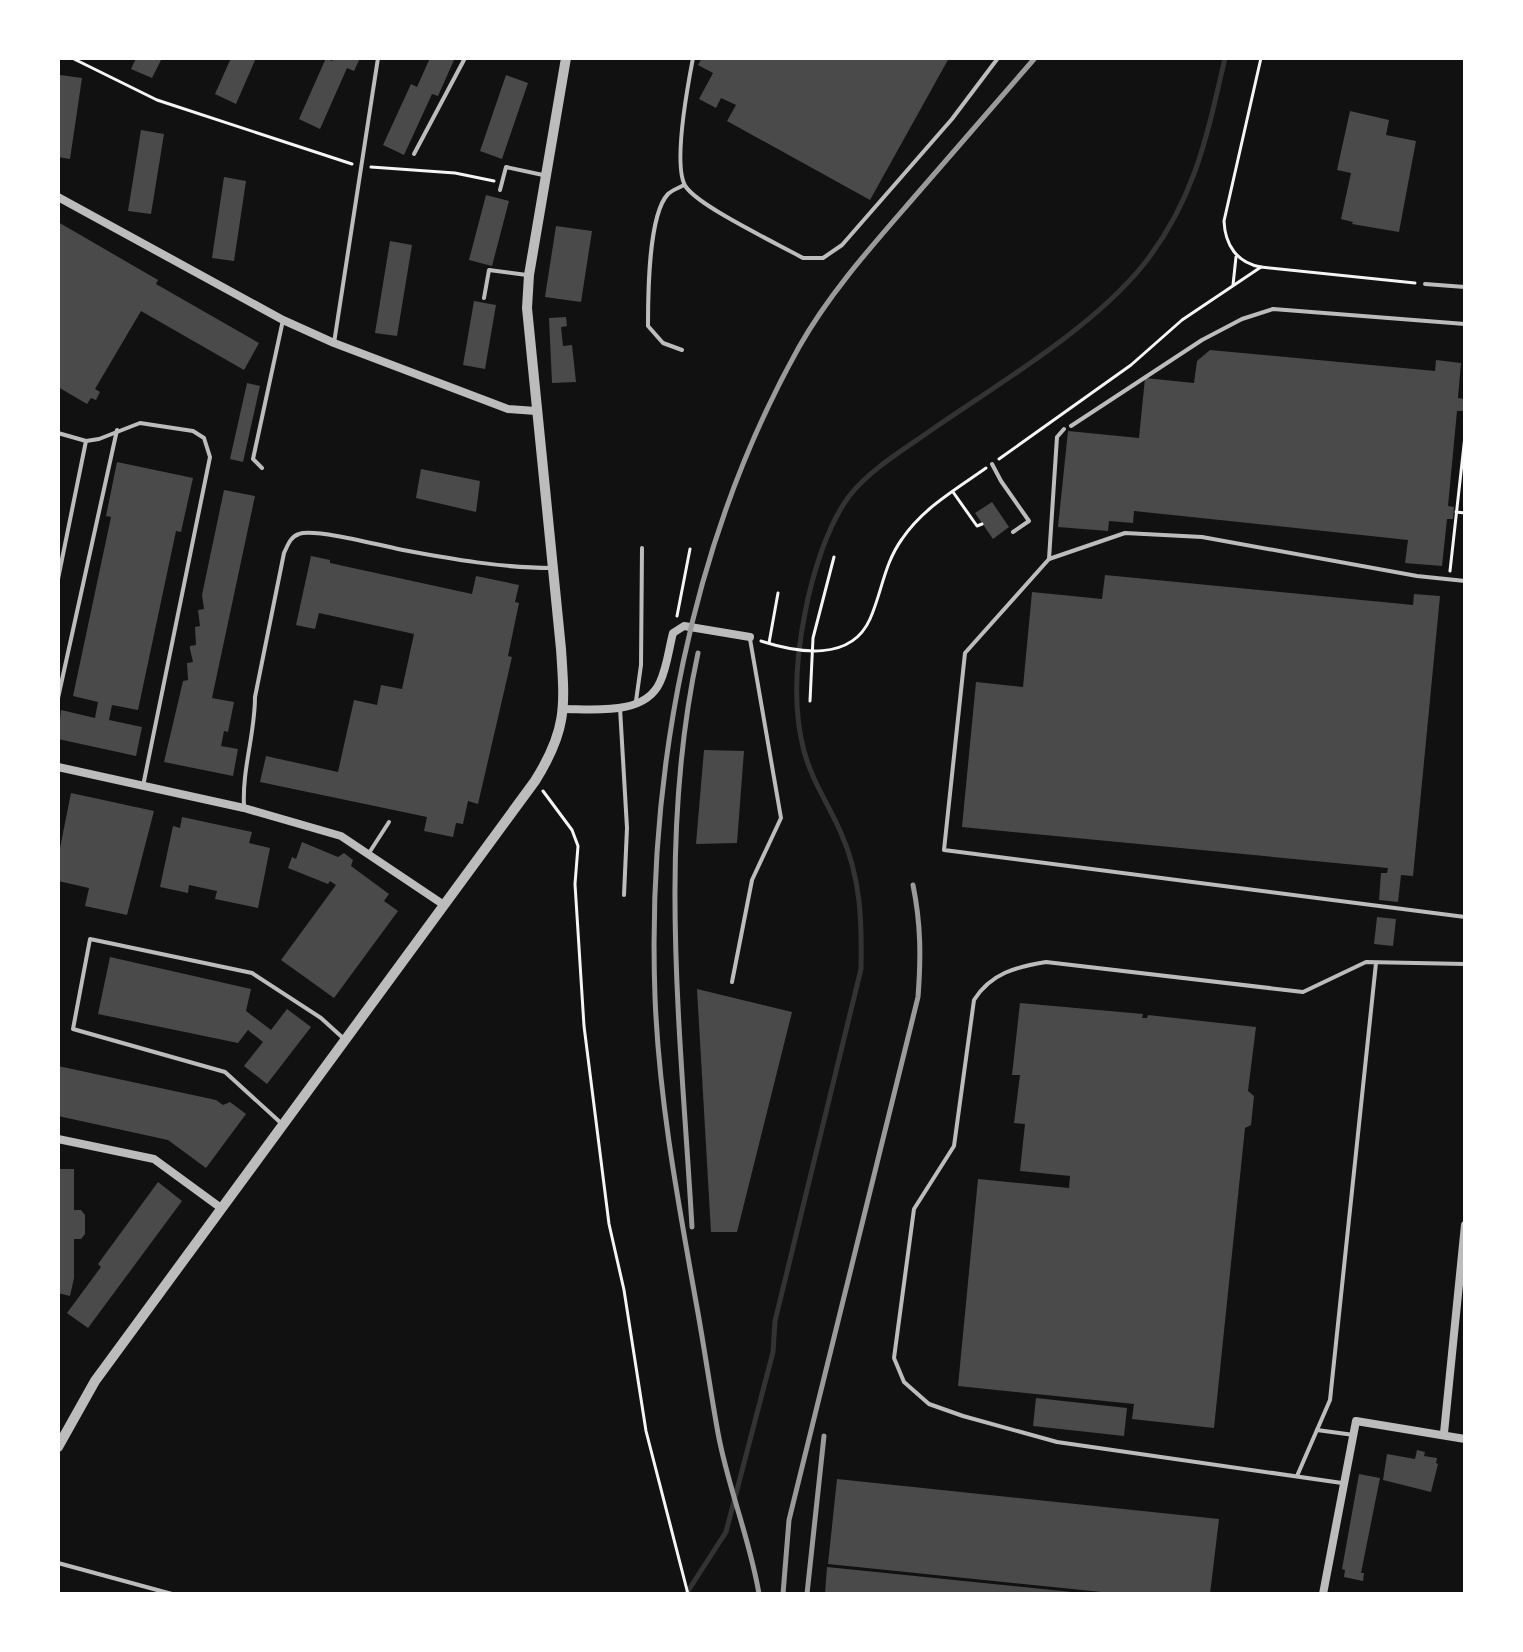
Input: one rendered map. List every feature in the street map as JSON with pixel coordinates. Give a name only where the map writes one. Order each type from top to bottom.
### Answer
[{"type":"street","points":[[58,1447],[95,1381],[540,773],[561,731],[561,649],[527,308],[529,275],[566,58]]},
{"type":"street","points":[[58,197],[283,320],[334,343],[508,409],[536,411]]},
{"type":"street","points":[[563,709],[620,708],[653,693],[661,680],[673,633],[684,626],[750,637]]},
{"type":"street","points":[[58,767],[244,808],[341,836],[444,905]]},
{"type":"street","points":[[58,1139],[154,1159],[221,1208]]},
{"type":"street","points":[[1444,1433],[1465,1225]]},
{"type":"street","points":[[1323,1594],[1356,1421],[1444,1433],[1465,1439]]},
{"type":"lane","points":[[334,343],[378,58]]},
{"type":"lane","points":[[414,154],[465,58]]},
{"type":"lane","points":[[693,58],[685,101],[681,160],[684,185],[700,200],[803,258],[823,258],[842,245],[952,119],[998,58]]},
{"type":"lane","points":[[500,190],[506,167],[545,176]]},
{"type":"lane","points":[[682,350],[663,343],[648,326],[648,310],[658,208],[669,192],[684,185]]},
{"type":"lane","points":[[484,298],[489,270],[529,275]]},
{"type":"lane","points":[[1425,284],[1465,287]]},
{"type":"lane","points":[[1071,426],[1202,340],[1242,319],[1273,309],[1465,324]]},
{"type":"lane","points":[[262,468],[253,459],[283,320]]},
{"type":"lane","points":[[58,433],[86,441],[140,423],[193,431],[204,438],[210,457],[143,786]]},
{"type":"lane","points":[[1049,559],[1057,437],[1064,429]]},
{"type":"lane","points":[[58,698],[117,430]]},
{"type":"lane","points":[[58,579],[86,441]]},
{"type":"lane","points":[[992,464],[1029,521],[1013,532]]},
{"type":"lane","points":[[244,808],[243,782],[255,721],[255,697],[284,553],[290,539],[305,533],[527,568],[552,568]]},
{"type":"lane","points":[[1465,581],[1202,537],[1125,533],[1049,559],[965,653],[944,850],[1465,917]]},
{"type":"lane","points":[[635,703],[641,665],[642,548]]},
{"type":"lane","points":[[732,982],[752,880],[781,818],[750,637]]},
{"type":"lane","points":[[620,708],[627,828],[624,895]]},
{"type":"lane","points":[[368,855],[389,822]]},
{"type":"lane","points":[[283,1124],[225,1072],[73,1029],[90,939],[252,973],[321,1018],[345,1040]]},
{"type":"lane","points":[[1344,1483],[1057,1442],[929,1404],[904,1382],[894,1358],[914,1209],[954,1146],[974,1000],[983,985],[998,975],[1019,966],[1046,962],[1303,992],[1366,962],[1465,964]]},
{"type":"lane","points":[[1297,1476],[1330,1400],[1377,963]]},
{"type":"lane","points":[[1317,1430],[1354,1435]]},
{"type":"lane","points":[[58,1563],[172,1594]]},
{"type":"path","points":[[72,58],[157,100],[361,167],[455,173],[502,183]]},
{"type":"path","points":[[1261,58],[1224,221],[1228,242],[1237,255],[1261,267],[1425,284]]},
{"type":"path","points":[[1233,285],[1237,255]]},
{"type":"path","points":[[750,637],[812,652],[842,646],[857,637],[872,616],[885,570],[899,542],[919,516],[1107,383],[1182,320],[1261,267]]},
{"type":"path","points":[[1449,579],[1465,436]]},
{"type":"path","points":[[953,492],[977,526],[982,524]]},
{"type":"path","points":[[1456,512],[1465,513]]},
{"type":"path","points":[[678,608],[690,549]]},
{"type":"path","points":[[810,701],[813,638],[834,557]]},
{"type":"path","points":[[769,643],[778,593]]},
{"type":"path","points":[[540,773],[543,792],[572,830],[578,846],[575,884],[584,1026],[609,1224],[624,1290],[646,1431],[688,1594]]},
{"type":"building","points":[[136,58],[162,58],[152,78],[131,69]]},
{"type":"building","points":[[231,58],[256,58],[236,104],[215,94]]},
{"type":"building","points":[[326,58],[332,61],[334,58],[360,58],[354,71],[347,68],[320,129],[299,119]]},
{"type":"building","points":[[430,58],[454,60],[438,96],[432,94],[404,155],[383,145],[411,84],[417,87]]},
{"type":"building","points":[[702,58],[949,58],[870,200],[727,121],[736,105],[721,98],[716,108],[699,99],[713,73],[698,65]]},
{"type":"building","points":[[60,75],[82,78],[70,159],[58,157]]},
{"type":"building","points":[[506,75],[528,83],[502,159],[480,151]]},
{"type":"building","points":[[1350,111],[1389,120],[1386,135],[1416,141],[1399,232],[1352,224],[1341,219],[1351,173],[1337,170]]},
{"type":"building","points":[[141,130],[164,134],[151,214],[128,211]]},
{"type":"building","points":[[224,177],[246,181],[234,261],[212,258]]},
{"type":"building","points":[[486,195],[509,201],[492,266],[469,260]]},
{"type":"building","points":[[58,222],[158,280],[156,284],[259,343],[244,370],[141,311],[95,389],[100,392],[96,400],[91,398],[87,404],[58,387]]},
{"type":"building","points":[[556,226],[592,231],[581,302],[545,297]]},
{"type":"building","points":[[390,241],[412,245],[397,336],[375,333]]},
{"type":"building","points":[[474,301],[496,305],[485,369],[463,365]]},
{"type":"building","points":[[566,317],[567,326],[561,327],[563,346],[572,345],[576,382],[552,383],[549,318]]},
{"type":"building","points":[[1210,350],[1435,371],[1436,360],[1461,363],[1458,398],[1464,399],[1463,411],[1457,411],[1448,506],[1454,507],[1453,519],[1447,519],[1442,566],[1405,563],[1408,540],[1134,511],[1133,523],[1109,521],[1108,531],[1058,527],[1068,431],[1139,438],[1145,378],[1194,383],[1197,361]]},
{"type":"building","points":[[247,383],[260,386],[243,462],[230,459]]},
{"type":"building","points":[[117,462],[193,478],[181,532],[176,531],[138,710],[112,705],[109,720],[142,727],[136,756],[58,739],[61,710],[95,718],[98,702],[73,696],[111,517],[106,516]]},
{"type":"building","points":[[421,469],[480,481],[476,512],[416,498]]},
{"type":"building","points":[[224,490],[255,496],[212,698],[234,702],[228,732],[224,731],[221,746],[238,749],[233,776],[164,762],[183,681],[188,680],[187,663],[193,662],[190,646],[196,645],[195,627],[200,626],[198,610],[204,609],[202,595]]},
{"type":"building","points":[[992,502],[1009,527],[993,539],[975,513]]},
{"type":"building","points":[[311,556],[330,560],[330,563],[472,594],[476,576],[519,585],[515,602],[519,603],[508,656],[512,657],[478,804],[468,801],[463,824],[456,823],[453,837],[424,831],[427,817],[260,782],[266,756],[338,772],[354,700],[377,705],[381,685],[402,689],[414,634],[319,613],[315,629],[296,625]]},
{"type":"building","points":[[1105,575],[1413,605],[1414,594],[1440,596],[1413,876],[1401,875],[1398,902],[1379,900],[1381,873],[1387,873],[1388,868],[962,827],[976,682],[1023,687],[1032,592],[1102,599]]},
{"type":"building","points":[[704,750],[744,751],[737,843],[696,844]]},
{"type":"building","points":[[71,793],[154,811],[127,915],[85,906],[89,888],[58,881],[58,858]]},
{"type":"building","points":[[182,817],[252,832],[249,843],[270,848],[258,908],[215,899],[217,891],[189,885],[188,893],[160,887],[173,826],[180,828]]},
{"type":"building","points":[[302,842],[338,857],[344,853],[353,860],[351,866],[389,894],[384,901],[398,911],[334,998],[281,960],[336,885],[288,868],[292,857],[296,859]]},
{"type":"building","points":[[1377,917],[1396,919],[1393,946],[1374,944]]},
{"type":"building","points":[[110,957],[251,989],[246,1011],[271,1030],[287,1009],[311,1027],[267,1084],[244,1066],[263,1042],[248,1030],[238,1043],[98,1014]]},
{"type":"building","points":[[697,989],[792,1012],[737,1232],[711,1232]]},
{"type":"building","points":[[1020,1003],[1143,1014],[1142,1018],[1148,1015],[1256,1027],[1248,1091],[1254,1096],[1251,1125],[1245,1128],[1214,1428],[1132,1419],[1134,1404],[958,1386],[978,1179],[1069,1188],[1070,1176],[1020,1171],[1025,1124],[1014,1123],[1020,1075],[1012,1075]]},
{"type":"building","points":[[58,1066],[216,1100],[223,1105],[230,1102],[246,1114],[206,1168],[168,1140],[58,1116]]},
{"type":"building","points":[[58,1169],[74,1169],[74,1210],[81,1210],[85,1215],[85,1234],[81,1239],[74,1239],[74,1278],[70,1296],[58,1293]]},
{"type":"building","points":[[158,1182],[182,1201],[88,1328],[67,1313],[101,1267],[98,1264]]},
{"type":"building","points":[[1036,1398],[1127,1408],[1124,1436],[1033,1426]]},
{"type":"building","points":[[1417,1450],[1425,1452],[1424,1456],[1437,1458],[1431,1492],[1383,1480],[1387,1454],[1415,1459]]},
{"type":"building","points":[[1359,1474],[1380,1478],[1361,1573],[1364,1573],[1363,1581],[1344,1577],[1345,1570],[1342,1569]]},
{"type":"building","points":[[837,1479],[1219,1519],[1210,1594],[1121,1594],[828,1564]]},
{"type":"building","points":[[827,1567],[1072,1592],[1072,1594],[825,1594]]},
{"type":"waterway","points":[[686,1594],[726,1532],[773,1352],[775,1321],[861,969],[860,917],[853,867],[841,833],[807,762],[798,717],[799,647],[816,567],[842,507],[868,477],[1072,333],[1123,288],[1144,264],[1176,215],[1197,166],[1225,58]]},
{"type":"railway","points":[[759,1594],[718,1433],[670,1150],[657,1036],[654,914],[659,830],[668,746],[683,662],[703,580],[729,500],[761,422],[799,347],[823,308],[865,254],[1035,58]]},
{"type":"railway","points":[[692,1227],[678,1011],[675,867],[678,796],[698,653]]},
{"type":"railway","points":[[783,1594],[789,1520],[918,997],[920,941],[913,885]]},
{"type":"railway","points":[[807,1594],[824,1436]]}]
